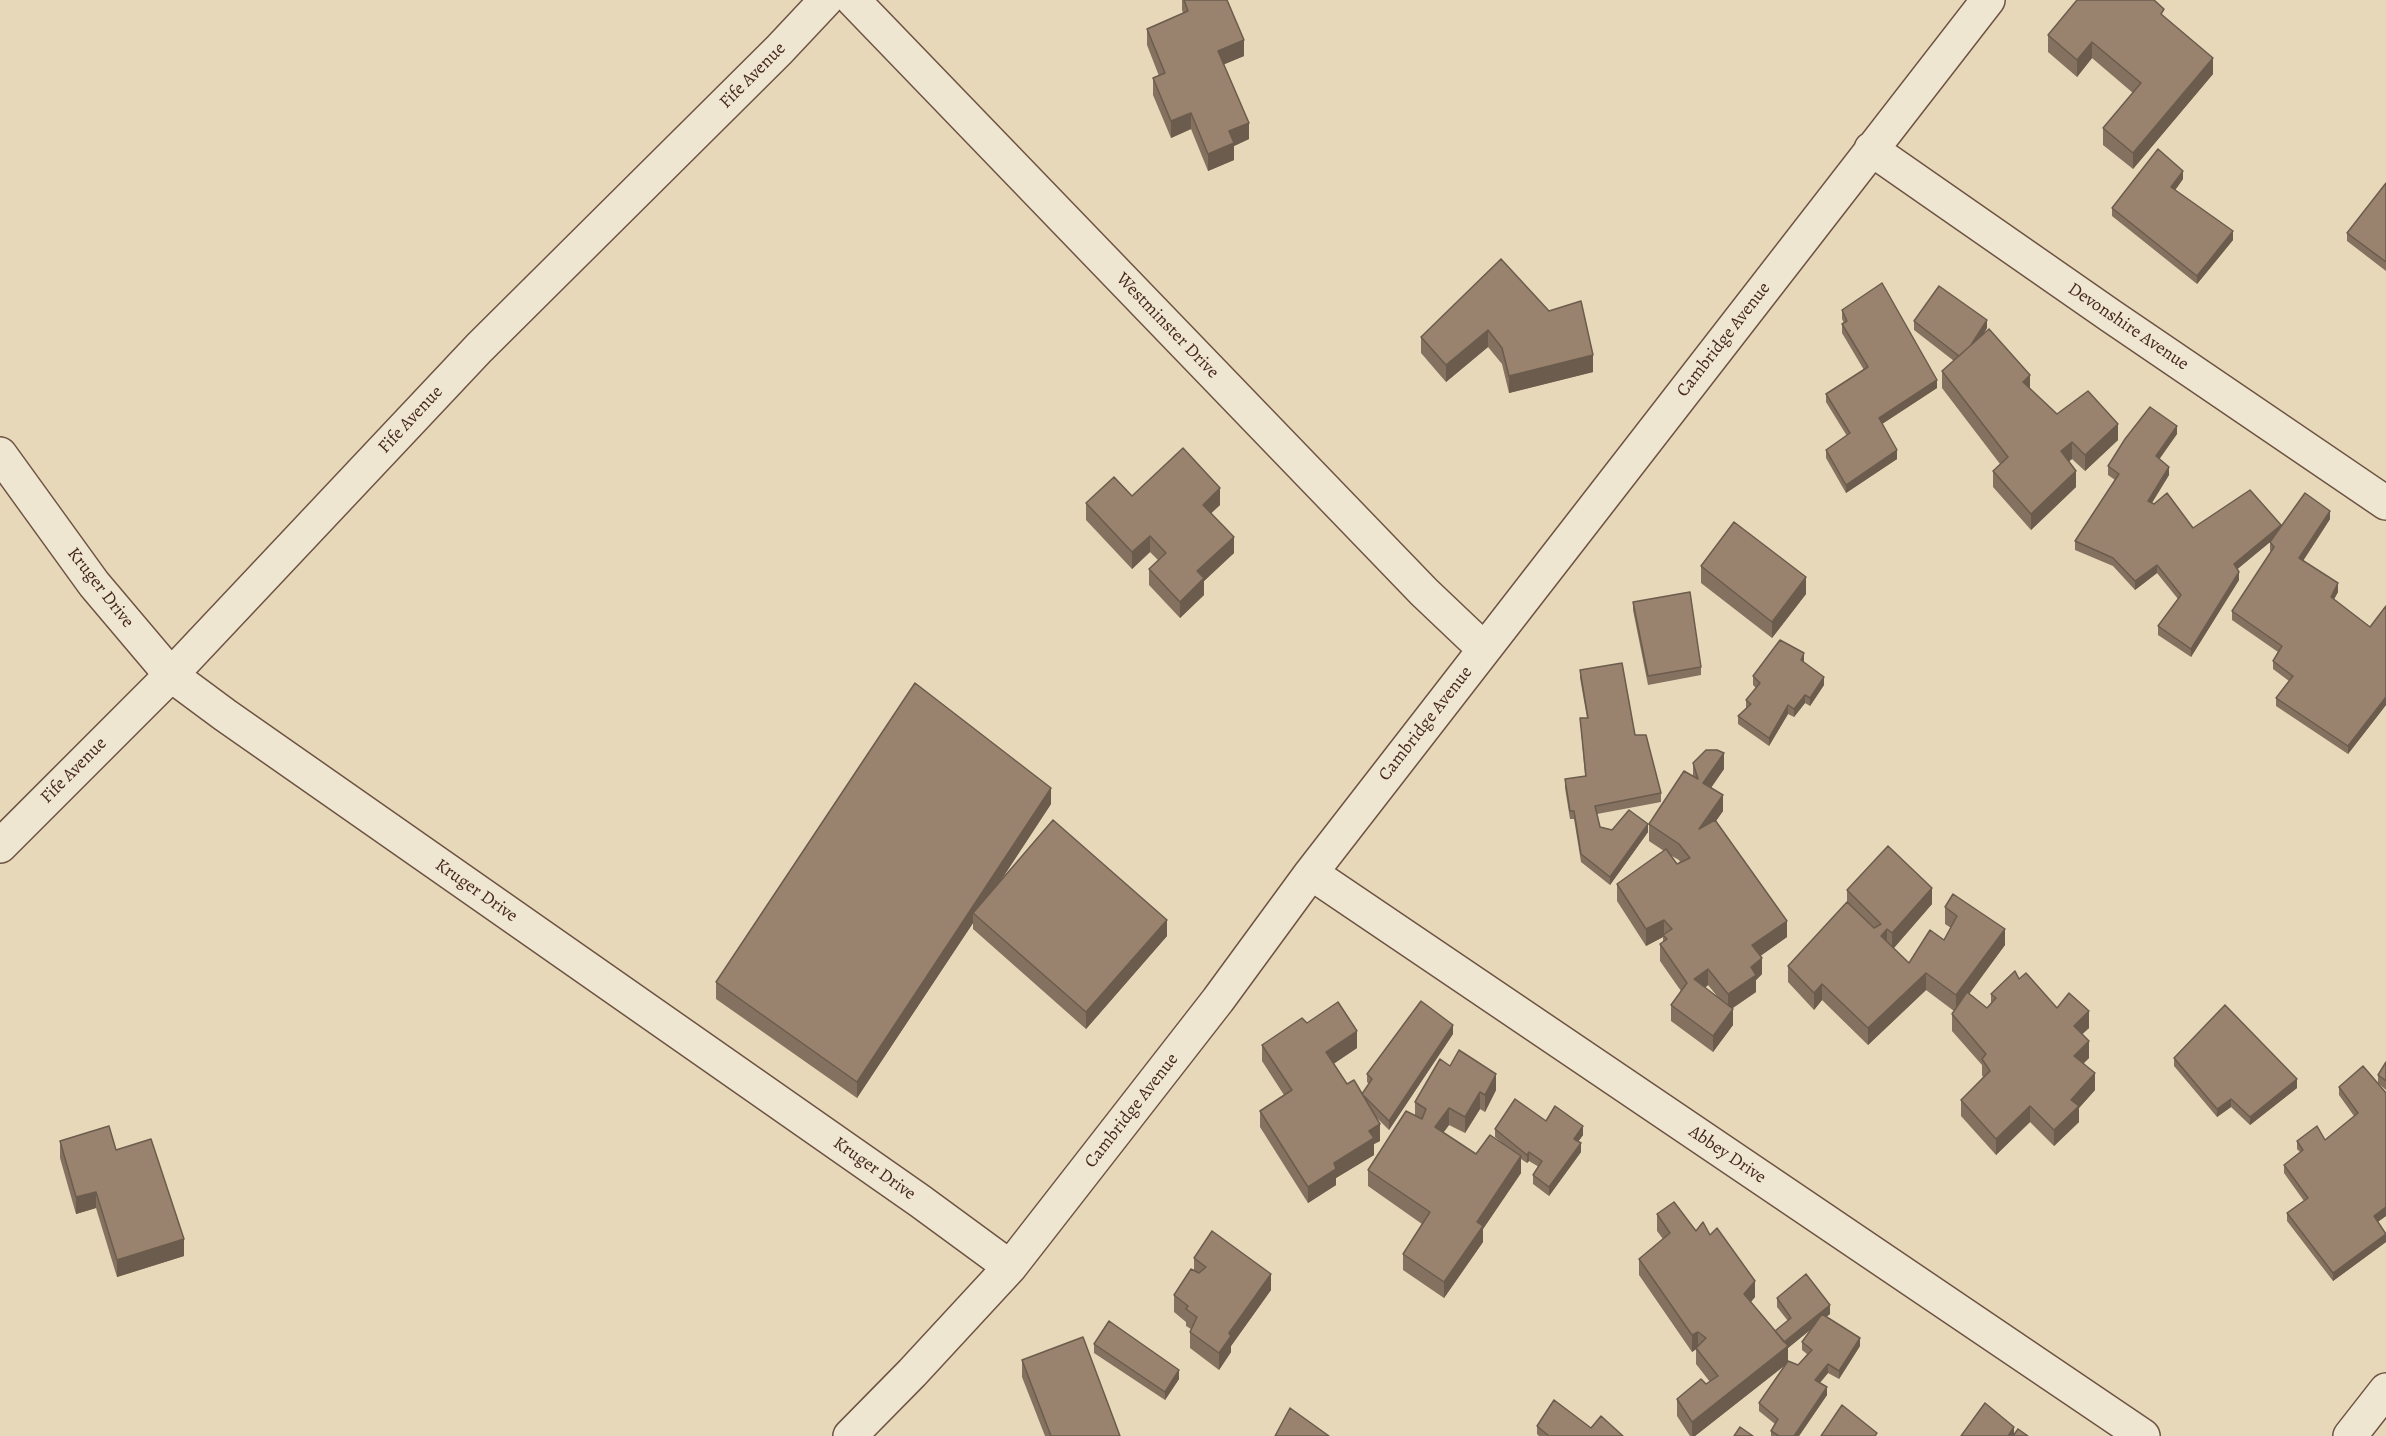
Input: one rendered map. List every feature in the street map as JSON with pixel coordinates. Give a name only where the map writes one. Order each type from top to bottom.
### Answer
[{"type":"street","name":"Fife Avenue","points":[[0,846],[171,675],[479,348],[779,50],[826,0]]},
{"type":"street","name":"Westminster Drive","points":[[853,0],[1407,575],[1484,649]]},
{"type":"street","name":"Cambridge Avenue","points":[[849,1436],[912,1373],[1010,1267],[1218,1000],[1311,873],[1988,0]]},
{"type":"street","name":"Devonshire Avenue","points":[[1871,149],[2386,503]]},
{"type":"street","name":"Kruger Drive","points":[[0,454],[94,584],[171,675],[920,1201],[1010,1267]]},
{"type":"street","name":"Abbey Drive","points":[[1311,873],[2143,1436]]},
{"type":"street","points":[[2350,1436],[2386,1390]]},
{"type":"building","points":[[1184,0],[1227,0],[1244,40],[1218,51],[1249,123],[1229,131],[1234,143],[1208,154],[1191,113],[1171,121],[1153,78],[1165,73],[1147,29],[1188,11]]},
{"type":"building","points":[[2077,0],[2154,0],[2164,9],[2161,14],[2213,58],[2133,153],[2103,128],[2141,83],[2092,42],[2077,60],[2048,35]]},
{"type":"building","points":[[2158,149],[2183,171],[2171,187],[2233,231],[2197,276],[2112,208]]},
{"type":"building","points":[[2386,183],[2386,262],[2347,233]]},
{"type":"building","points":[[1501,259],[1549,311],[1581,301],[1593,355],[1509,376],[1502,348],[1488,330],[1446,365],[1421,337]]},
{"type":"building","points":[[1882,283],[1937,380],[1879,418],[1897,450],[1846,485],[1826,450],[1850,433],[1826,394],[1868,367],[1842,324],[1847,321],[1842,310]]},
{"type":"building","points":[[1939,286],[1987,320],[1971,345],[1959,356],[1914,321]]},
{"type":"building","points":[[1989,329],[2030,375],[2023,382],[2057,414],[2088,391],[2118,424],[2085,455],[2072,442],[2061,451],[2076,471],[2031,514],[1993,471],[2008,457],[1942,371]]},
{"type":"building","points":[[2150,407],[2177,426],[2156,456],[2169,467],[2148,501],[2154,504],[2167,493],[2193,528],[2250,490],[2281,525],[2234,564],[2239,572],[2191,649],[2158,626],[2181,595],[2157,565],[2135,581],[2113,558],[2075,541],[2119,474],[2108,466],[2125,439]]},
{"type":"building","points":[[1183,448],[1220,488],[1203,505],[1234,537],[1197,571],[1204,578],[1180,602],[1149,569],[1166,553],[1150,536],[1132,552],[1086,503],[1114,477],[1132,496]]},
{"type":"building","points":[[2305,493],[2330,511],[2299,558],[2338,583],[2331,597],[2370,627],[2386,606],[2386,697],[2348,746],[2276,698],[2293,676],[2273,661],[2282,646],[2232,611],[2274,547],[2270,542]]},
{"type":"building","points":[[1734,522],[1806,577],[1772,622],[1701,566]]},
{"type":"building","points":[[1690,592],[1701,667],[1648,676],[1633,602]]},
{"type":"building","points":[[1780,640],[1804,653],[1801,660],[1824,677],[1810,698],[1805,695],[1794,709],[1788,705],[1769,738],[1738,716],[1751,704],[1746,700],[1760,683],[1753,676]]},
{"type":"building","points":[[1622,663],[1635,735],[1646,735],[1661,793],[1595,806],[1600,827],[1612,830],[1629,810],[1648,824],[1610,877],[1581,854],[1574,811],[1570,811],[1565,779],[1586,776],[1580,718],[1588,718],[1580,670]]},
{"type":"building","points":[[915,683],[1051,788],[857,1082],[716,982]]},
{"type":"building","points":[[1706,750],[1717,750],[1724,753],[1703,783],[1723,795],[1699,829],[1715,820],[1787,921],[1752,945],[1762,958],[1751,967],[1756,975],[1728,994],[1708,969],[1694,979],[1733,1009],[1713,1036],[1671,1005],[1687,983],[1660,944],[1667,939],[1663,935],[1672,929],[1664,920],[1646,929],[1617,884],[1666,849],[1677,864],[1690,858],[1679,844],[1649,824],[1684,771],[1698,779],[1693,763]]},
{"type":"building","points":[[1053,820],[1167,920],[1086,1012],[973,913]]},
{"type":"building","points":[[1888,846],[1932,888],[1892,933],[1887,929],[1881,936],[1909,963],[1930,930],[1944,940],[1957,916],[1945,907],[1953,894],[2005,929],[1956,995],[1926,973],[1868,1028],[1822,984],[1814,993],[1788,966],[1847,902],[1874,928],[1881,924],[1847,890]]},
{"type":"building","points":[[2015,971],[2019,979],[2026,973],[2057,1008],[2069,993],[2089,1011],[2074,1026],[2089,1041],[2074,1056],[2095,1073],[2071,1100],[2079,1106],[2054,1130],[2030,1106],[1996,1139],[1961,1100],[1990,1071],[1982,1059],[1986,1054],[1952,1014],[1967,992],[1987,1008],[1996,998],[1991,994]]},
{"type":"building","points":[[1421,1001],[1453,1025],[1389,1121],[1362,1094],[1372,1079],[1367,1074]]},
{"type":"building","points":[[1338,1002],[1357,1031],[1326,1052],[1347,1084],[1354,1080],[1380,1124],[1369,1131],[1374,1138],[1334,1163],[1336,1169],[1308,1187],[1260,1111],[1292,1090],[1262,1045],[1302,1018],[1307,1023]]},
{"type":"building","points":[[2225,1005],[2297,1079],[2250,1117],[2231,1099],[2217,1109],[2174,1058]]},
{"type":"building","points":[[1459,1050],[1496,1074],[1485,1095],[1480,1092],[1465,1117],[1449,1108],[1435,1127],[1476,1154],[1490,1135],[1521,1156],[1477,1222],[1483,1226],[1444,1282],[1403,1254],[1430,1212],[1368,1170],[1406,1111],[1422,1119],[1426,1109],[1415,1102],[1440,1059],[1450,1066]]},
{"type":"building","points":[[2386,1062],[2386,1081],[2378,1075]]},
{"type":"building","points":[[2363,1066],[2386,1093],[2386,1207],[2374,1216],[2386,1234],[2333,1273],[2287,1213],[2308,1198],[2284,1165],[2303,1150],[2297,1141],[2317,1126],[2325,1140],[2358,1113],[2339,1087]]},
{"type":"building","points":[[1515,1099],[1546,1121],[1555,1106],[1583,1126],[1574,1139],[1581,1143],[1549,1187],[1533,1175],[1542,1161],[1529,1152],[1527,1155],[1495,1129]]},
{"type":"building","points":[[109,1126],[116,1150],[151,1139],[184,1239],[117,1260],[96,1192],[76,1197],[60,1141]]},
{"type":"building","points":[[1674,1202],[1696,1231],[1703,1222],[1710,1235],[1717,1228],[1755,1281],[1744,1294],[1788,1346],[1692,1422],[1677,1399],[1701,1379],[1706,1384],[1718,1376],[1696,1348],[1706,1338],[1698,1332],[1692,1335],[1639,1259],[1670,1233],[1657,1214]]},
{"type":"building","points":[[1212,1231],[1271,1274],[1229,1333],[1231,1336],[1219,1353],[1190,1332],[1197,1317],[1186,1309],[1188,1306],[1174,1295],[1191,1269],[1199,1273],[1206,1267],[1194,1258]]},
{"type":"building","points":[[1806,1274],[1830,1305],[1784,1342],[1775,1331],[1791,1318],[1777,1298]]},
{"type":"building","points":[[1822,1314],[1860,1338],[1839,1371],[1828,1364],[1815,1380],[1827,1387],[1794,1436],[1779,1436],[1771,1431],[1778,1419],[1759,1403],[1788,1361],[1798,1365],[1812,1350],[1802,1342]]},
{"type":"building","points":[[1109,1321],[1179,1370],[1165,1392],[1094,1344]]},
{"type":"building","points":[[1083,1337],[1120,1436],[1051,1436],[1022,1360]]},
{"type":"building","points":[[1554,1400],[1591,1428],[1601,1416],[1623,1436],[1549,1436],[1537,1426]]},
{"type":"building","points":[[1985,1403],[2014,1427],[2008,1436],[1961,1436]]},
{"type":"building","points":[[1842,1405],[1877,1433],[1875,1436],[1821,1436]]},
{"type":"building","points":[[1290,1408],[1329,1436],[1275,1436]]},
{"type":"building","points":[[1740,1427],[1753,1436],[1734,1436]]},
{"type":"building","points":[[2018,1429],[2028,1436],[2013,1436]]}]
